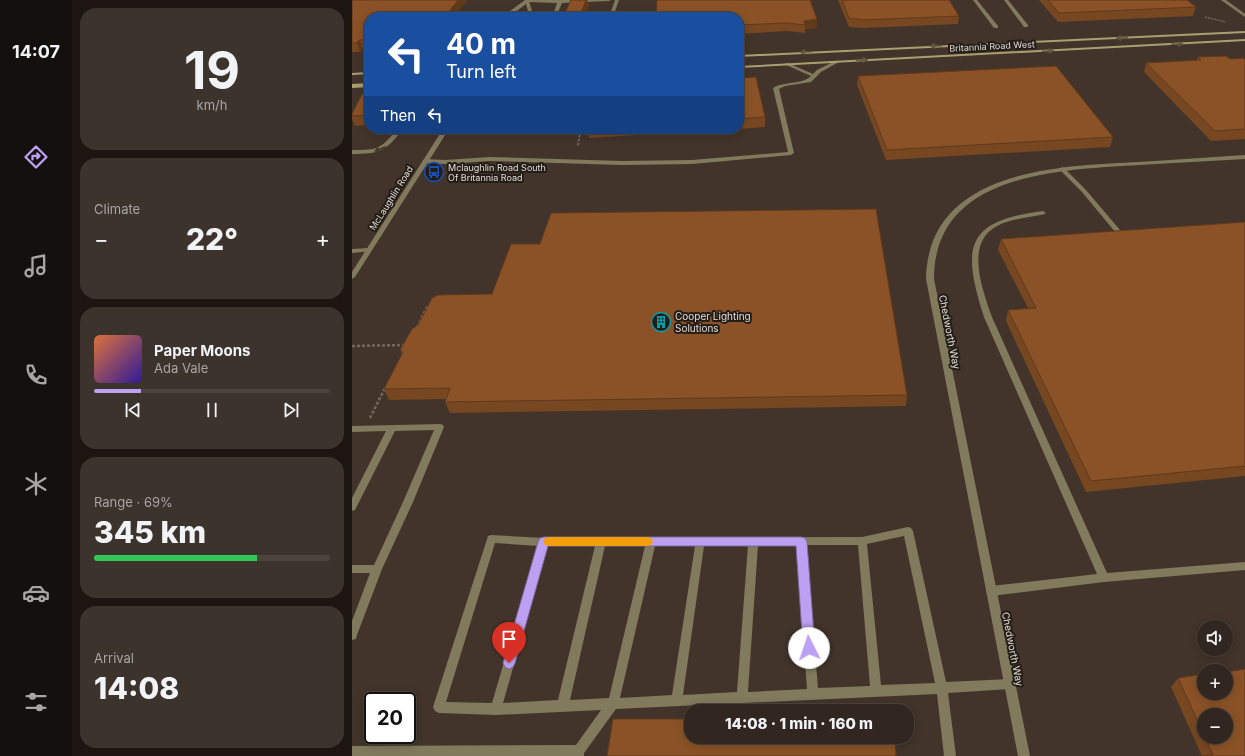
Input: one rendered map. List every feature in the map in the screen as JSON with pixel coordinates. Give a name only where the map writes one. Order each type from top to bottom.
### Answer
[{"type":"main road","name":"Britannia Road West","points":[[744,56],[1245,32]]},
{"type":"main road","name":"Britannia Road West","points":[[744,67],[1245,40]]},
{"type":"main road","points":[[352,74],[364,73]]},
{"type":"main road","points":[[352,86],[364,85]]},
{"type":"street","points":[[512,12],[528,1],[560,2],[609,0]]},
{"type":"street","points":[[613,12],[617,0]]},
{"type":"street","points":[[975,0],[996,27]]},
{"type":"street","points":[[1006,0],[1026,26]]},
{"type":"street","points":[[1223,0],[1245,16]]},
{"type":"street","points":[[528,1],[530,12]]},
{"type":"street","points":[[556,12],[560,2]]},
{"type":"street","points":[[425,161],[445,162],[490,159],[621,163],[692,162],[791,153],[776,88],[784,85],[810,81],[821,69],[837,62]]},
{"type":"street","points":[[786,64],[814,76]]},
{"type":"street","points":[[810,81],[814,86]]},
{"type":"street","points":[[352,152],[372,152],[385,148],[396,134]]},
{"type":"street","name":"McLaughlin Road","points":[[352,277],[443,134]]},
{"type":"street","name":"Chedworth Way","points":[[1024,756],[930,279],[931,252],[935,240],[948,219],[974,197],[997,185],[1018,178],[1062,169],[1245,157]]},
{"type":"street","points":[[1062,169],[1084,191],[1118,232],[1134,231]]},
{"type":"street","points":[[1043,213],[1022,216],[1005,221],[984,233],[975,256],[977,283],[988,317],[1104,578]]},
{"type":"street","points":[[352,251],[369,250]]},
{"type":"street","points":[[352,429],[440,427],[377,569],[352,635]]},
{"type":"street","points":[[352,507],[392,428]]},
{"type":"street","points":[[950,756],[942,688],[908,531],[862,541],[544,542],[491,539],[439,707],[496,709],[563,705],[942,688],[1010,684]]},
{"type":"street","points":[[742,697],[753,541]]},
{"type":"street","points":[[862,541],[876,691]]},
{"type":"street","points":[[496,709],[544,542]]},
{"type":"street","points":[[563,705],[602,542]]},
{"type":"street","points":[[352,752],[578,754],[613,703],[651,542]]},
{"type":"street","points":[[677,700],[700,542]]},
{"type":"street","points":[[801,542],[812,694]]},
{"type":"street","points":[[992,591],[1104,578],[1245,566]]},
{"type":"street","points":[[352,569],[377,569]]},
{"type":"path","points":[[1205,17],[1227,22]]},
{"type":"path","points":[[578,146],[580,134]]},
{"type":"path","points":[[414,332],[427,307],[433,304]]},
{"type":"path","points":[[352,346],[407,345],[404,352]]},
{"type":"path","points":[[364,429],[385,387]]},
{"type":"building","points":[[352,0],[458,0],[449,12],[364,12],[364,40],[359,40],[357,43],[352,43]]},
{"type":"building","points":[[571,0],[586,0],[581,12],[565,12]]},
{"type":"building","points":[[657,0],[810,0],[817,19],[804,21],[805,25],[787,23],[744,25],[744,12],[656,12]]},
{"type":"building","points":[[842,0],[949,0],[959,16],[864,20],[849,18]]},
{"type":"building","points":[[1048,0],[1187,0],[1196,7],[1059,13]]},
{"type":"building","points":[[1226,56],[1230,59],[1243,58],[1245,60],[1245,129],[1215,131],[1146,63],[1201,60],[1198,57]]},
{"type":"building","points":[[1056,66],[1113,137],[887,150],[858,76]]},
{"type":"building","points":[[756,77],[765,117],[744,119],[744,78]]},
{"type":"building","points":[[362,94],[364,94],[364,115],[352,116]]},
{"type":"building","name":"Cooper Lighting Solutions","points":[[876,209],[907,395],[445,402],[450,388],[384,389],[403,352],[400,350],[412,329],[418,325],[432,298],[438,295],[492,294],[511,244],[540,244],[551,213]]},
{"type":"building","points":[[1245,222],[1245,466],[1091,481],[1008,310],[1036,308],[1001,239]]},
{"type":"building","points":[[1245,669],[1245,756],[1199,756],[1213,755],[1208,744],[1233,744],[1233,708],[1197,708],[1197,720],[1178,678],[1197,675],[1197,700],[1233,700],[1233,671]]},
{"type":"building","points":[[613,719],[684,719],[684,744],[895,744],[896,756],[607,756]]},
{"type":"slow traffic","points":[[549,542],[647,542]]},
{"type":"place","name":"Mclaughlin Road South Of Britannia Road","points":[[434,172]]},
{"type":"place","name":"Cooper Lighting Solutions","points":[[661,322]]},
{"type":"route","points":[[509,663],[544,542],[801,542],[809,648]]}]
